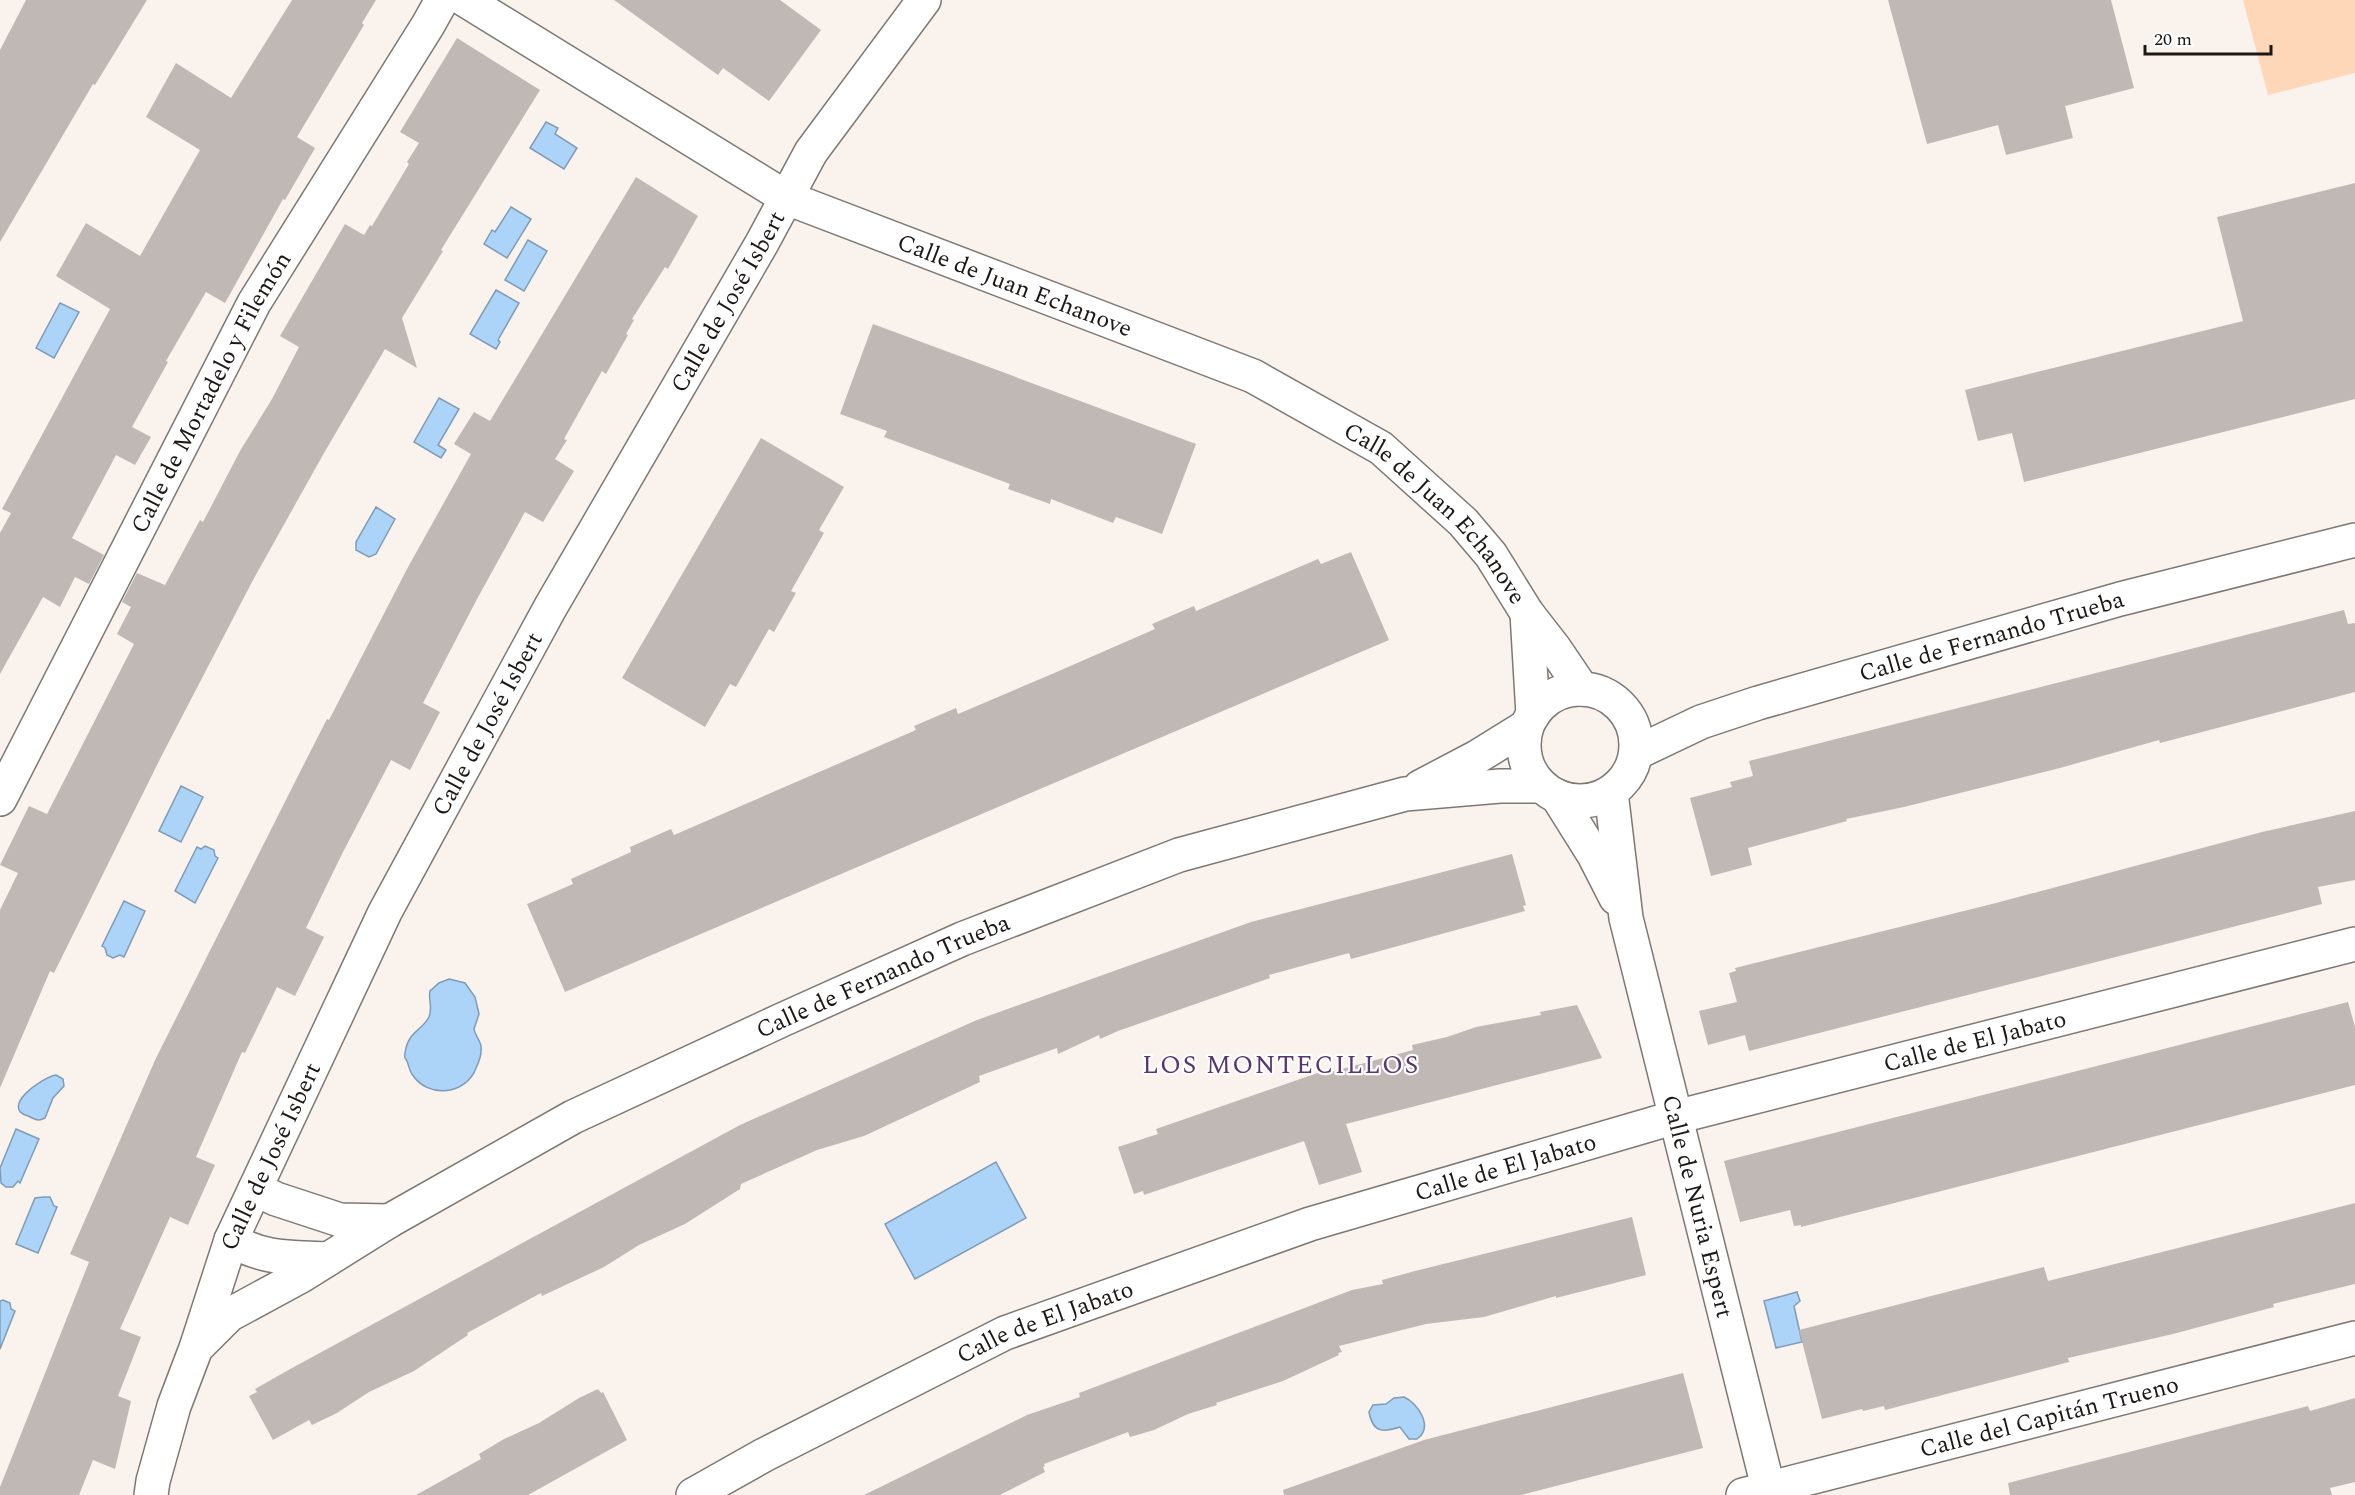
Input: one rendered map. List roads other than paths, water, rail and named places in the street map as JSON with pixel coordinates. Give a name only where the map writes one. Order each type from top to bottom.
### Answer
[{"type":"street","name":"Calle de Mortadelo y Filemón","points":[[0,799],[254,303],[442,0]]},
{"type":"street","name":"Calle de Juan Echanove","points":[[465,0],[787,198],[1253,376],[1381,448],[1463,522],[1491,555],[1527,613],[1582,689]]},
{"type":"street","name":"Calle de José Isbert","points":[[151,1495],[174,1406],[196,1348],[231,1240],[291,1107],[385,912],[550,608],[787,198],[811,152],[924,0]]},
{"type":"street","name":"Calle de Fernando Trueba","points":[[1636,753],[1701,722],[1758,703],[2120,599],[2355,540]]},
{"type":"street","name":"Calle de Juan Echanove","points":[[1527,613],[1530,720]]},
{"type":"street","points":[[1582,689],[1600,692],[1617,702],[1632,726],[1636,753],[1623,782],[1611,792],[1594,800],[1575,801],[1549,791],[1531,773],[1525,758],[1523,741],[1530,720],[1545,700],[1563,691],[1582,689]]},
{"type":"street","name":"Calle de Fernando Trueba","points":[[1405,794],[1477,757],[1530,720]]},
{"type":"street","name":"Calle de Fernando Trueba","points":[[196,1348],[229,1316],[301,1276],[388,1221],[573,1117],[962,939],[1179,855],[1405,794],[1500,786],[1549,791]]},
{"type":"street","name":"Calle de Nuria Espert","points":[[1549,791],[1594,855],[1626,918]]},
{"type":"street","name":"Calle de Nuria Espert","points":[[1611,792],[1626,918],[1676,1117],[1761,1493]]},
{"type":"street","name":"Calle de El Jabato","points":[[693,1495],[764,1455],[1005,1333],[1310,1224],[1676,1117],[2355,945]]},
{"type":"street","points":[[255,1189],[276,1199],[340,1220],[388,1221]]},
{"type":"street","points":[[231,1240],[250,1251],[269,1257],[328,1259]]},
{"type":"street","name":"Calle del Capitán Trueno","points":[[1761,1493],[2355,1338]]},
{"type":"water","points":[[546,122],[558,128],[555,134],[577,148],[564,169],[530,148]]},
{"type":"water","points":[[511,207],[531,219],[507,258],[484,244],[492,230],[495,232]]},
{"type":"water","points":[[528,240],[547,251],[524,291],[505,280]]},
{"type":"water","points":[[496,290],[519,303],[498,340],[500,342],[496,349],[470,334]]},
{"type":"water","points":[[60,303],[79,312],[54,358],[36,348]]},
{"type":"water","points":[[439,398],[459,409],[438,445],[446,450],[441,458],[414,442]]},
{"type":"water","points":[[376,507],[395,519],[376,554],[369,557],[356,550],[356,542]]},
{"type":"water","points":[[181,786],[203,797],[181,842],[159,831]]},
{"type":"water","points":[[205,846],[214,850],[218,858],[195,903],[175,891],[197,847],[201,849]]},
{"type":"water","points":[[124,901],[145,911],[124,957],[120,955],[113,958],[107,955],[102,946]]},
{"type":"water","points":[[449,979],[465,983],[475,997],[479,1014],[474,1029],[481,1052],[476,1068],[464,1084],[447,1090],[437,1090],[427,1088],[419,1082],[411,1072],[405,1055],[409,1040],[429,1017],[430,991],[439,983]]},
{"type":"water","points":[[56,1075],[63,1079],[64,1086],[53,1098],[45,1118],[36,1120],[21,1112],[18,1107],[20,1100],[33,1087]]},
{"type":"water","points":[[16,1129],[39,1139],[20,1183],[18,1181],[13,1187],[6,1187],[1,1183],[0,1168]]},
{"type":"water","points":[[996,1162],[1026,1218],[915,1279],[885,1224]]},
{"type":"water","points":[[50,1197],[54,1206],[57,1207],[38,1253],[16,1244],[35,1198]]},
{"type":"water","points":[[1797,1292],[1800,1301],[1794,1306],[1802,1342],[1776,1348],[1764,1301]]},
{"type":"water","points":[[0,1301],[10,1303],[11,1309],[15,1311],[0,1349]]},
{"type":"water","points":[[1404,1397],[1419,1410],[1424,1422],[1422,1434],[1417,1439],[1409,1439],[1400,1427],[1380,1430],[1376,1428],[1371,1419],[1369,1412],[1373,1405],[1386,1404],[1394,1398]]},
{"type":"district","name":"LOS MONTECILLOS","points":[[1281,1064]]}]
